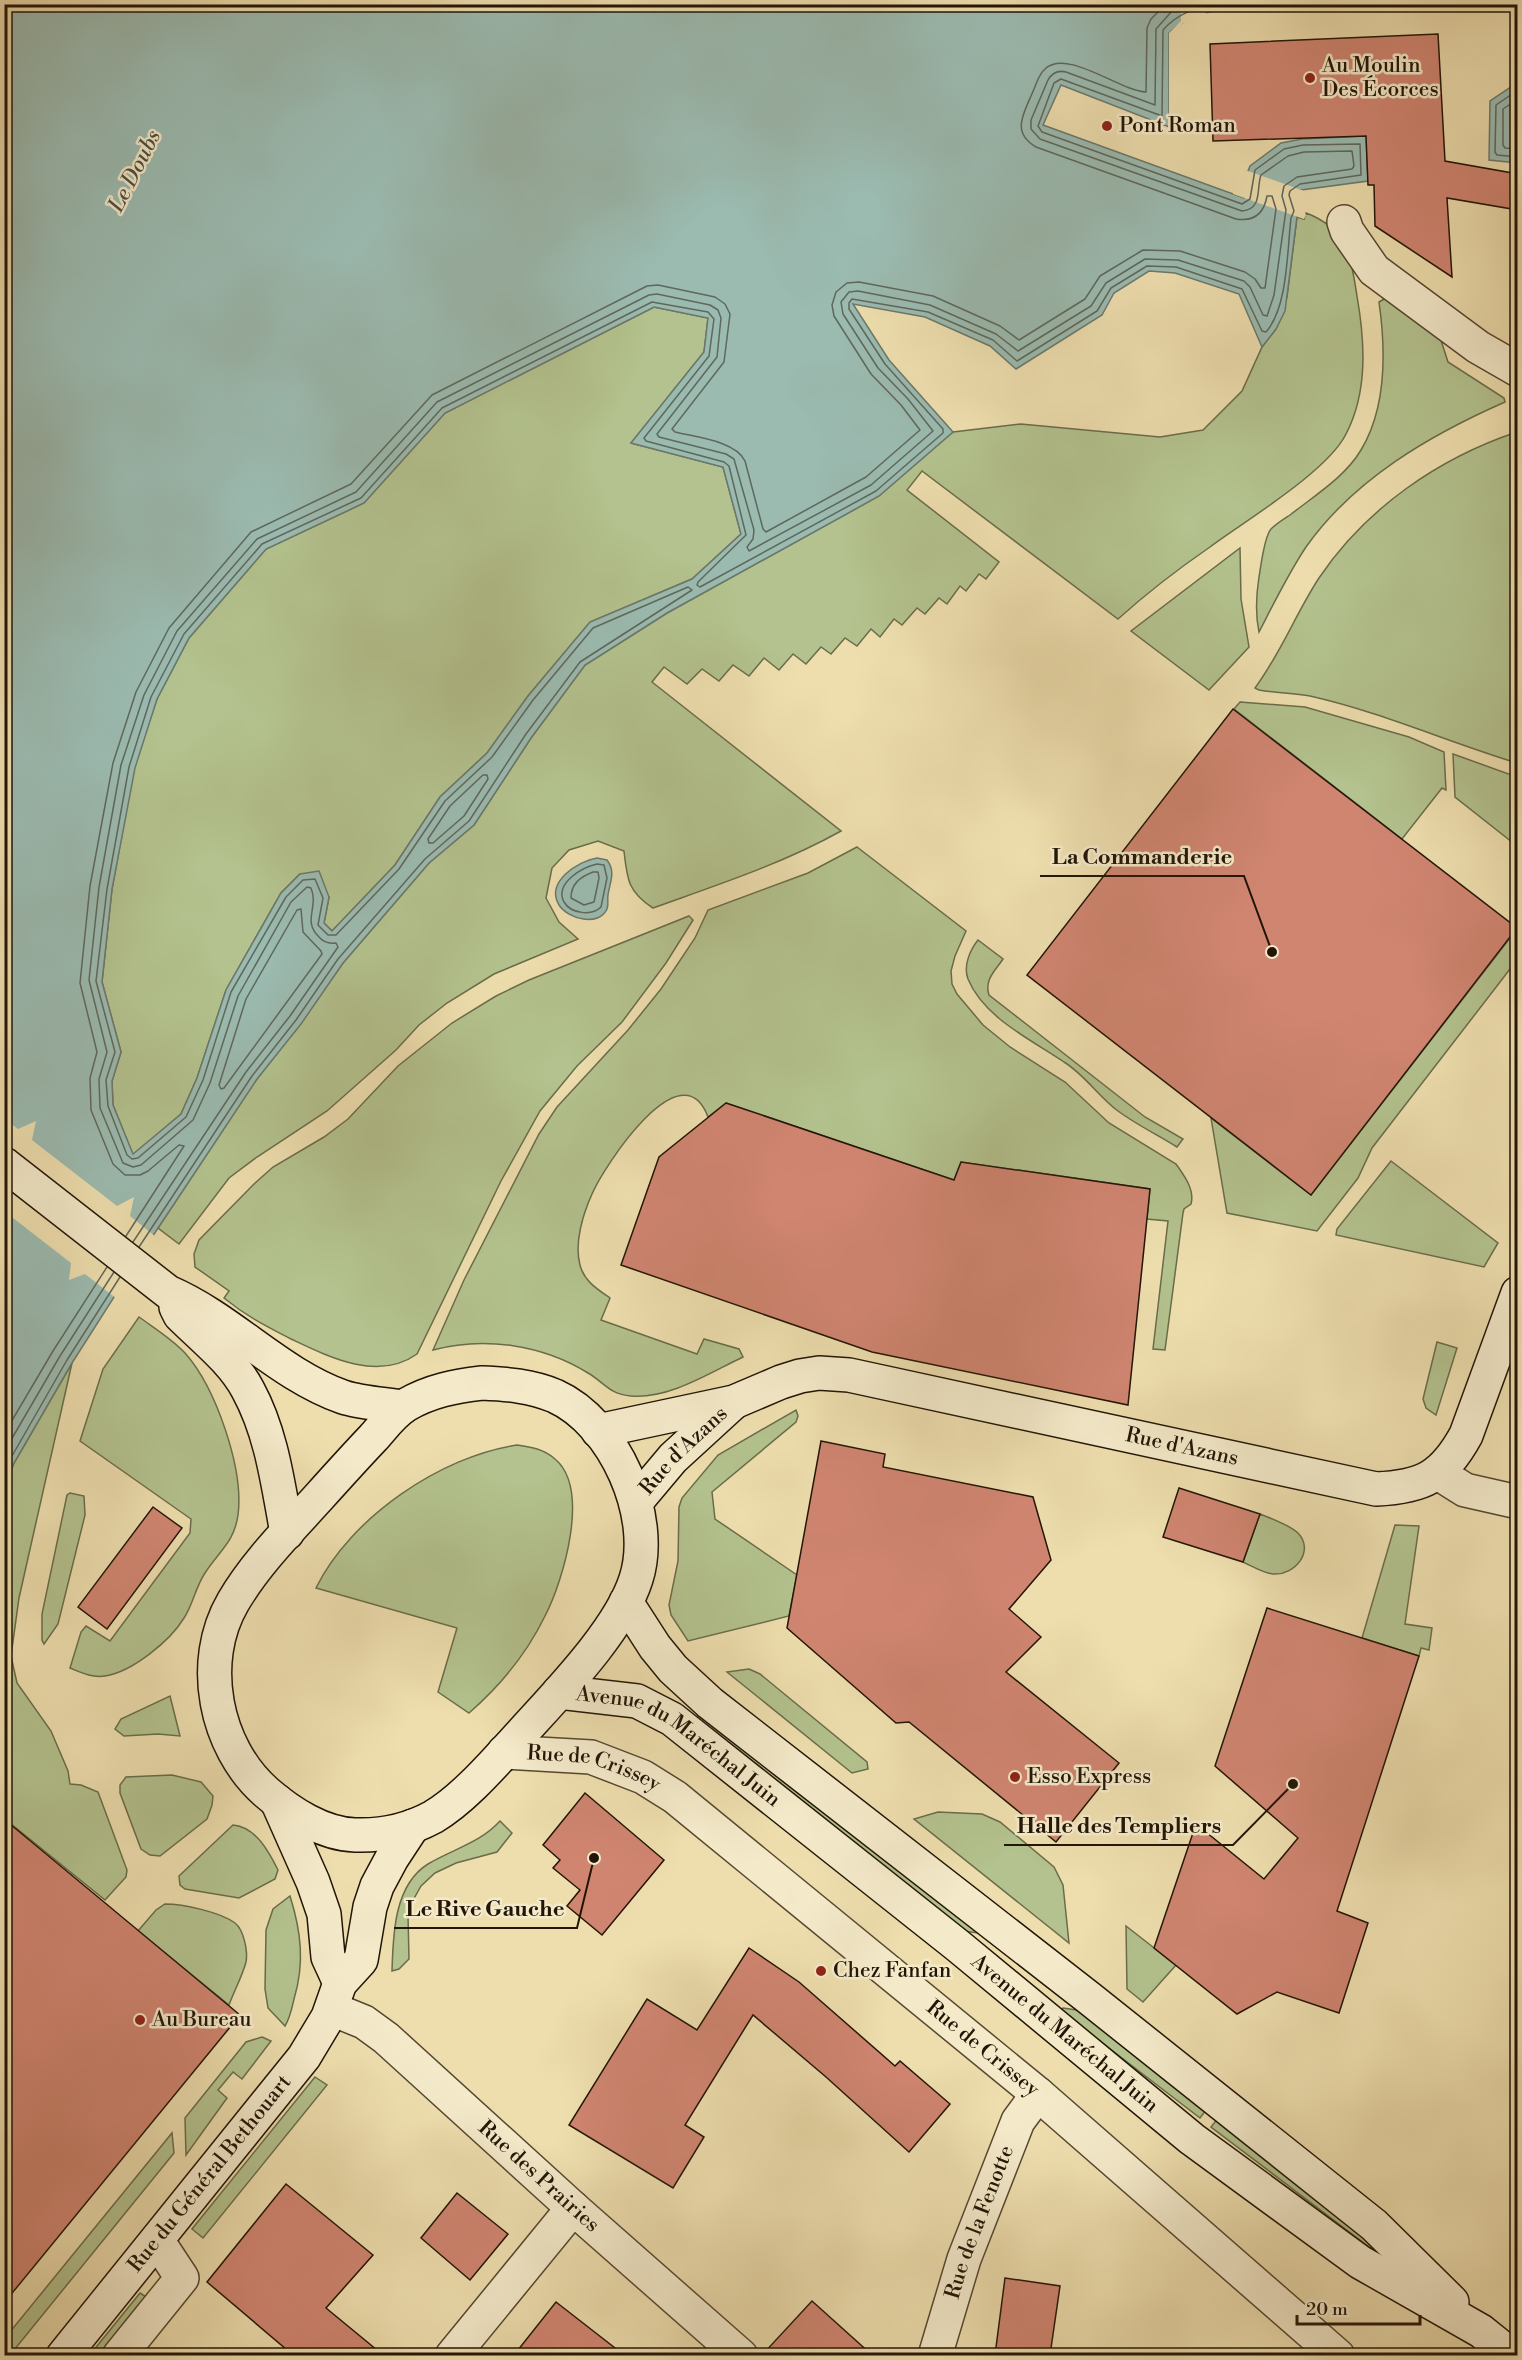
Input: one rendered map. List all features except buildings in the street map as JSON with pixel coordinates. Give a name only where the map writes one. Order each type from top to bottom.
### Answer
[{"type":"street","points":[[1344,222],[1347,231],[1374,270],[1478,347],[1518,370]]},
{"type":"street","points":[[4,1164],[168,1292],[192,1302],[280,1363],[319,1386],[345,1397],[403,1407]]},
{"type":"street","points":[[168,1292],[180,1315],[229,1364],[248,1389],[264,1427],[287,1533]]},
{"type":"street","name":"Rue d'Azans","points":[[598,1431],[734,1402],[800,1376],[819,1373],[849,1375],[1376,1489],[1403,1488],[1438,1473],[1454,1457],[1466,1435],[1518,1293]]},
{"type":"street","points":[[510,1384],[536,1389],[574,1408],[598,1431],[627,1476],[636,1502],[641,1536],[640,1561],[636,1580],[626,1602],[595,1648],[559,1692],[504,1752],[447,1807],[433,1817],[413,1826],[381,1834],[344,1834],[308,1821],[277,1802],[249,1774],[237,1758],[224,1731],[216,1689],[217,1651],[219,1636],[233,1602],[287,1533],[403,1407],[431,1393],[458,1385],[510,1384]]},
{"type":"street","name":"Rue d'Azans","points":[[636,1502],[672,1458],[734,1402]]},
{"type":"street","points":[[1438,1473],[1465,1490],[1518,1502]]},
{"type":"street","name":"Avenue du Maréchal Juin","points":[[626,1602],[667,1662],[710,1703],[1089,1998],[1379,2229],[1480,2331]]},
{"type":"street","name":"Avenue du Maréchal Juin","points":[[559,1692],[637,1701],[672,1719],[957,1945],[1192,2139],[1360,2262],[1480,2331],[1512,2355]]},
{"type":"street","name":"Rue de Crissey","points":[[504,1752],[591,1757],[643,1777],[675,1797],[1038,2094],[1338,2355]]},
{"type":"street","points":[[277,1802],[313,1882],[324,1914],[328,1957],[336,1996]]},
{"type":"street","name":"Rue du Général Bethouart","points":[[63,2355],[304,2057],[336,1996],[361,1960],[370,1907],[378,1886],[392,1858],[413,1826]]},
{"type":"street","name":"Rue des Prairies","points":[[336,1996],[741,2355]]},
{"type":"street","name":"Rue de la Fenotte","points":[[934,2355],[964,2259],[1018,2121],[1038,2094]]},
{"type":"street","points":[[452,2355],[573,2208]]},
{"type":"street","points":[[119,2355],[182,2278],[157,2240]]},
{"type":"green space","points":[[1306,213],[1320,219],[1330,227],[1345,246],[1352,269],[1362,331],[1363,366],[1353,418],[1346,434],[1322,464],[1284,495],[1174,573],[1118,619],[922,471],[907,490],[999,562],[986,579],[979,574],[966,591],[960,586],[947,604],[939,598],[925,614],[917,608],[902,625],[894,619],[880,637],[871,629],[857,646],[845,638],[831,654],[821,647],[806,664],[793,654],[779,670],[764,658],[749,676],[733,665],[719,681],[702,669],[687,684],[664,667],[652,682],[841,831],[772,864],[653,908],[638,896],[630,884],[624,851],[598,841],[569,850],[552,868],[546,898],[559,922],[578,939],[494,974],[447,1003],[419,1025],[396,1050],[327,1111],[229,1178],[179,1244],[158,1228],[257,1079],[301,1023],[343,963],[429,863],[474,825],[531,738],[585,665],[667,613],[879,496],[953,432],[1021,424],[1160,437],[1203,430],[1242,391],[1262,347],[1276,329],[1287,297],[1297,217],[1304,219]]},
{"type":"green space","points":[[1386,298],[1438,331],[1448,362],[1504,398],[1505,402],[1422,444],[1395,461],[1347,500],[1306,547],[1259,632],[1256,611],[1257,591],[1266,538],[1271,529],[1347,469],[1370,433],[1376,416],[1382,378],[1383,340],[1379,302]]},
{"type":"green space","points":[[654,307],[708,318],[704,352],[631,443],[723,467],[741,534],[692,579],[590,622],[528,696],[487,753],[440,797],[395,865],[332,931],[324,923],[329,897],[300,874],[281,893],[226,990],[197,1078],[181,1114],[133,1155],[113,1105],[112,1081],[121,1052],[102,982],[112,889],[134,768],[157,699],[189,638],[266,549],[364,503],[445,413]]},
{"type":"green space","points":[[1517,432],[1517,763],[1336,703],[1310,696],[1255,688],[1273,661],[1319,578],[1359,529],[1406,488],[1432,471],[1488,443]]},
{"type":"green space","points":[[1240,548],[1241,599],[1249,647],[1209,690],[1131,631]]},
{"type":"green space","points":[[1240,702],[1305,707],[1409,737],[1444,752],[1446,790],[1442,788],[1402,839],[1234,709]]},
{"type":"green space","points":[[1453,754],[1517,777],[1517,846],[1455,797]]},
{"type":"green space","points":[[857,847],[966,931],[951,971],[952,984],[957,994],[983,1025],[1010,1047],[1065,1082],[1109,1123],[1176,1164],[1185,1178],[1192,1199],[1191,1204],[1184,1209],[1183,1213],[1165,1350],[1153,1349],[1168,1221],[1147,1219],[1150,1189],[961,1162],[954,1180],[726,1103],[708,1117],[696,1099],[681,1096],[663,1103],[645,1119],[627,1139],[599,1180],[580,1229],[578,1256],[580,1265],[588,1280],[610,1298],[601,1320],[697,1354],[704,1339],[739,1349],[743,1357],[675,1389],[646,1396],[631,1396],[617,1393],[571,1363],[533,1350],[493,1344],[472,1344],[433,1350],[464,1280],[539,1134],[557,1107],[628,1030],[661,989],[695,938],[708,910],[808,873]]},
{"type":"green space","points":[[689,916],[693,920],[666,963],[622,1022],[577,1066],[540,1111],[501,1181],[417,1354],[402,1362],[386,1366],[370,1366],[354,1364],[321,1353],[273,1330],[240,1310],[224,1298],[229,1291],[195,1267],[194,1254],[199,1240],[253,1185],[273,1167],[324,1137],[348,1119],[398,1066],[452,1023],[496,996],[529,980]]},
{"type":"green space","points":[[1517,929],[1517,960],[1372,1148],[1358,1178],[1317,1231],[1227,1213],[1211,1118],[1311,1195]]},
{"type":"green space","points":[[978,940],[1003,959],[989,980],[989,995],[1145,1117],[1183,1139],[1177,1147],[1118,1111],[1072,1067],[1010,1027],[985,1005],[975,993],[966,969],[972,948]]},
{"type":"green space","points":[[1391,1161],[1498,1243],[1484,1267],[1336,1235],[1337,1229]]},
{"type":"green space","points":[[139,1317],[169,1338],[185,1353],[207,1387],[217,1408],[232,1453],[237,1475],[238,1515],[233,1533],[205,1573],[187,1613],[170,1636],[149,1654],[127,1668],[105,1676],[87,1675],[70,1668],[81,1632],[86,1626],[110,1641],[190,1533],[191,1519],[80,1441],[103,1369]]},
{"type":"green space","points":[[1437,1342],[1457,1348],[1436,1415],[1426,1408],[1423,1399]]},
{"type":"green space","points":[[72,1363],[19,1598],[11,1656],[17,1683],[51,1731],[68,1771],[70,1784],[81,1785],[98,1792],[127,1870],[126,1877],[105,1900],[5,1819],[4,1486],[14,1463]]},
{"type":"green space","points":[[796,1410],[798,1416],[796,1422],[712,1492],[715,1519],[797,1575],[789,1616],[688,1641],[671,1615],[669,1605],[678,1561],[679,1507],[682,1498],[718,1455]]},
{"type":"green space","points":[[517,1445],[546,1453],[555,1459],[566,1473],[571,1491],[572,1513],[566,1559],[552,1600],[530,1643],[512,1668],[469,1713],[438,1692],[457,1628],[316,1588],[331,1562],[351,1538],[374,1515],[401,1494],[458,1462],[488,1451]]},
{"type":"green space","points":[[70,1493],[84,1496],[85,1515],[58,1624],[44,1644],[42,1614],[67,1495]]},
{"type":"green space","points":[[1260,1514],[1290,1527],[1303,1540],[1303,1554],[1300,1561],[1289,1571],[1270,1574],[1243,1562]]},
{"type":"green space","points":[[1395,1525],[1419,1526],[1405,1624],[1432,1628],[1429,1650],[1421,1648],[1419,1656],[1362,1638]]},
{"type":"green space","points":[[749,1669],[760,1674],[867,1762],[868,1769],[852,1773],[727,1672]]},
{"type":"green space","points":[[170,1696],[180,1736],[158,1734],[124,1736],[115,1729],[121,1719]]},
{"type":"green space","points":[[702,1711],[986,1934],[963,1931],[695,1719]]},
{"type":"green space","points":[[172,1775],[201,1782],[213,1796],[212,1805],[207,1819],[160,1856],[150,1855],[141,1849],[120,1793],[120,1785],[126,1777]]},
{"type":"green space","points":[[938,1812],[982,1814],[1000,1822],[1054,1867],[1063,1885],[1069,1943],[914,1819]]},
{"type":"green space","points":[[500,1821],[512,1833],[497,1852],[456,1863],[435,1873],[421,1886],[408,1914],[409,1959],[399,1969],[392,1971],[395,1927],[402,1898],[408,1885],[428,1864],[484,1835]]},
{"type":"green space","points":[[233,1825],[248,1830],[261,1842],[278,1870],[275,1879],[239,1898],[185,1889],[180,1885],[179,1876]]},
{"type":"green space","points":[[290,1896],[299,1934],[300,1973],[291,2013],[285,2026],[268,2008],[265,1989],[266,1930],[273,1909]]},
{"type":"green space","points":[[165,1904],[211,1912],[238,1926],[245,1941],[246,1962],[229,2005],[138,1931],[156,1910]]},
{"type":"green space","points":[[1126,1926],[1176,1965],[1143,2002],[1127,1989]]},
{"type":"green space","points":[[1063,2008],[1083,2011],[1207,2109],[1200,2118],[1062,2012]]},
{"type":"green space","points":[[262,2037],[271,2041],[242,2079],[233,2072],[218,2090],[227,2098],[186,2155],[185,2118],[246,2042]]},
{"type":"green space","points":[[315,2077],[327,2085],[203,2238],[192,2229]]},
{"type":"green space","points":[[1218,2118],[1384,2254],[1377,2253],[1211,2127]]},
{"type":"green space","points":[[172,2133],[174,2153],[10,2355],[5,2355],[5,2338]]},
{"type":"green space","points":[[140,2293],[151,2300],[105,2355],[89,2356]]},
{"type":"water","name":"Le Doubs","points":[[5,5],[1252,5],[1197,15],[1178,25],[1169,33],[1169,127],[1061,85],[1043,125],[1244,198],[1246,176],[1250,166],[1281,143],[1302,139],[1366,136],[1368,181],[1301,190],[1295,193],[1304,219],[1297,217],[1285,311],[1276,329],[1262,347],[1239,294],[1175,273],[1149,271],[1114,293],[1102,315],[1016,369],[990,346],[925,317],[853,304],[889,360],[953,432],[879,496],[667,613],[585,665],[531,738],[474,825],[429,863],[343,963],[301,1024],[257,1079],[72,1363],[14,1463],[5,1486]],"holes":[[[654,307],[708,318],[704,352],[631,443],[723,467],[741,534],[692,579],[590,622],[528,696],[487,753],[440,797],[395,865],[332,931],[324,923],[329,897],[319,871],[300,874],[281,893],[226,990],[197,1078],[181,1114],[133,1154],[113,1105],[112,1081],[121,1052],[102,982],[112,889],[135,768],[157,699],[189,638],[266,549],[364,503],[445,413]]]},
{"type":"water","points":[[1517,83],[1517,163],[1489,160],[1490,101]]},
{"type":"water","points":[[597,858],[607,860],[611,869],[607,909],[597,918],[576,917],[559,905],[556,888],[573,868]]},
{"type":"pier","points":[[1181,5],[1206,5],[1206,15],[1183,23],[1172,34],[1172,127],[1169,127],[1169,33],[1181,21]]},
{"type":"pier","points":[[1245,170],[1307,192],[1298,195],[1306,215],[1304,219],[1233,194],[1233,191],[1242,194]]},
{"type":"pier","points":[[5,1119],[18,1129],[36,1121],[32,1140],[117,1206],[134,1197],[130,1216],[156,1237],[117,1299],[85,1274],[69,1280],[71,1263],[4,1211]]},
{"type":"place","name":"Au Moulin Des Écorces","points":[[1310,78]]},
{"type":"place","name":"Pont Roman","points":[[1107,126]]},
{"type":"place","name":"La Commanderie","points":[[1272,952]]},
{"type":"place","name":"Esso Express","points":[[1015,1777]]},
{"type":"place","name":"Halle des Templiers","points":[[1293,1784]]},
{"type":"place","name":"Le Rive Gauche","points":[[594,1858]]},
{"type":"place","name":"Chez Fanfan","points":[[821,1971]]},
{"type":"place","name":"Au Bureau","points":[[140,2020]]}]
